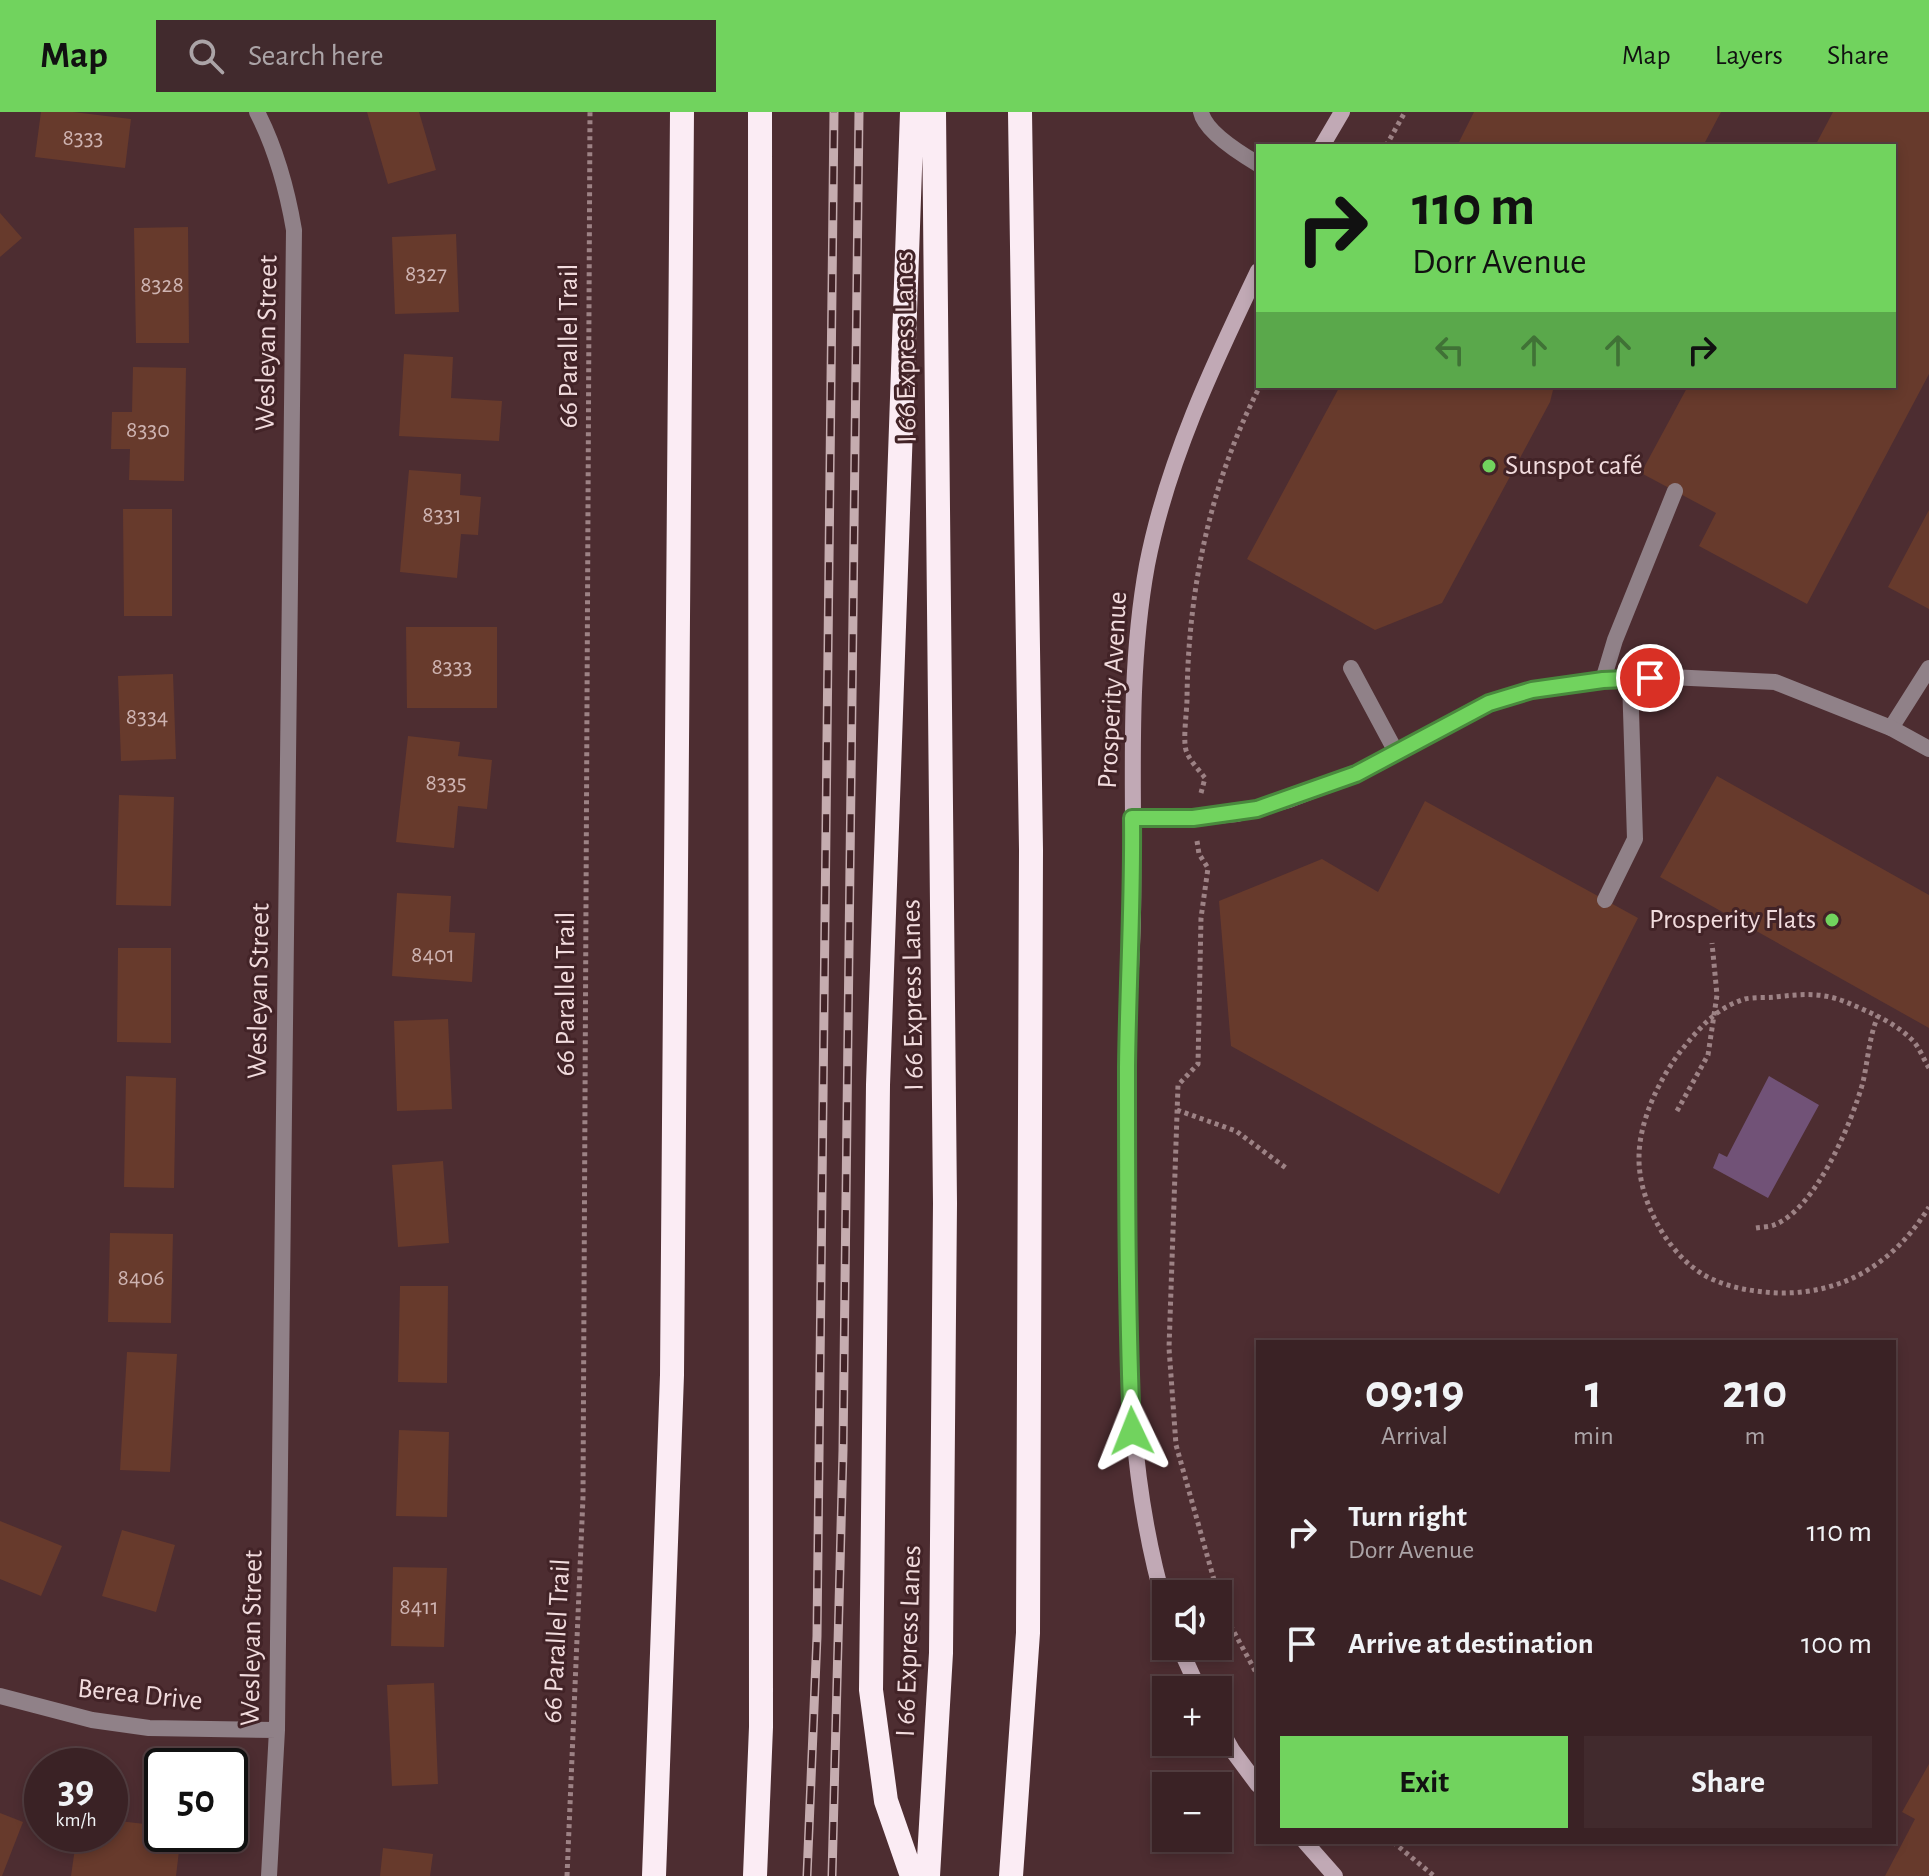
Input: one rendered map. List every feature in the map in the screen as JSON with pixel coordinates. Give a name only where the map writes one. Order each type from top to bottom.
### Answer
[{"type":"highway","points":[[654,1876],[663,1686],[672,1343],[682,112]]},
{"type":"highway","points":[[755,1876],[761,1711],[760,112]]},
{"type":"highway","points":[[912,112],[878,1085],[871,1690],[886,1801],[912,1876]]},
{"type":"highway","name":"I 66 Express Lanes","points":[[928,1876],[941,1653],[945,1203],[934,112]]},
{"type":"highway","points":[[1011,1876],[1028,1617],[1031,850],[1020,112]]},
{"type":"main road","points":[[1323,144],[1342,112]]},
{"type":"main road","name":"Prosperity Avenue","points":[[1158,1580],[1148,1541],[1132,1431],[1128,1325],[1127,1066],[1133,915],[1136,646],[1154,536],[1183,441],[1256,276]]},
{"type":"main road","points":[[1232,1750],[1256,1782]]},
{"type":"main road","points":[[1307,1844],[1335,1876]]},
{"type":"street","name":"Wesleyan Street","points":[[257,112],[268,134],[289,197],[294,230],[277,1730],[269,1876]]},
{"type":"street","points":[[1201,112],[1202,119],[1221,139],[1256,163]]},
{"type":"street","points":[[1603,680],[1615,640],[1675,491]]},
{"type":"street","points":[[1351,668],[1396,752]]},
{"type":"street","points":[[1891,728],[1929,668]]},
{"type":"street","points":[[1132,818],[1237,814],[1289,800],[1356,774],[1489,703],[1532,690],[1603,680],[1670,677],[1775,682],[1891,728],[1929,749]]},
{"type":"street","points":[[1605,900],[1635,839],[1630,679]]},
{"type":"street","name":"Berea Drive","points":[[0,1696],[92,1720],[149,1728],[277,1730]]},
{"type":"path","name":"66 Parallel Trail","points":[[567,1876],[583,1497],[590,112]]},
{"type":"path","points":[[1387,144],[1405,112]]},
{"type":"path","points":[[1214,1580],[1176,1445],[1169,1348],[1178,1085],[1198,1064],[1201,918],[1208,868],[1199,854],[1193,818],[1205,778],[1185,752],[1186,657],[1205,534],[1221,475],[1259,388]]},
{"type":"path","points":[[1677,1111],[1708,1055],[1717,995],[1712,943]]},
{"type":"path","points":[[1929,1068],[1913,1041],[1878,1016],[1829,995],[1804,993],[1745,999],[1714,1014],[1674,1058],[1655,1094],[1642,1131],[1638,1154],[1640,1177],[1650,1211],[1678,1253],[1710,1279],[1760,1292],[1796,1293],[1840,1283],[1870,1270],[1898,1249],[1929,1207]]},
{"type":"path","points":[[1756,1228],[1776,1224],[1805,1201],[1827,1170],[1850,1120],[1863,1081],[1878,1016]]},
{"type":"path","points":[[1177,1110],[1236,1131],[1286,1168]]},
{"type":"path","points":[[1232,1628],[1256,1672]]},
{"type":"path","points":[[1395,1844],[1434,1876]]},
{"type":"shaded area","points":[[1769,1076],[1819,1105],[1768,1198],[1713,1168],[1719,1153],[1727,1157]]},
{"type":"building","points":[[41,112],[73,112],[131,119],[125,168],[35,157]]},
{"type":"building","points":[[367,112],[419,112],[436,170],[388,184]]},
{"type":"building","points":[[1474,112],[1721,112],[1704,144],[1458,144]]},
{"type":"building","points":[[1833,112],[1929,112],[1929,374],[1807,604],[1699,546],[1716,513],[1641,473],[1687,388],[1896,388],[1896,144],[1816,144]]},
{"type":"building","points":[[0,213],[22,238],[0,257]]},
{"type":"building","points":[[188,227],[189,343],[136,343],[134,228]]},
{"type":"building","points":[[456,234],[459,312],[395,314],[392,237]]},
{"type":"building","points":[[404,354],[453,357],[451,398],[502,401],[499,441],[399,436]]},
{"type":"building","points":[[133,367],[186,368],[184,481],[129,480],[130,449],[111,449],[112,412],[132,412]]},
{"type":"building","points":[[1339,388],[1554,388],[1550,402],[1442,603],[1375,630],[1247,559]]},
{"type":"building","points":[[409,470],[461,474],[460,495],[481,497],[478,535],[461,534],[457,578],[400,572]]},
{"type":"building","points":[[123,509],[172,509],[172,616],[124,616]]},
{"type":"building","points":[[1929,510],[1929,609],[1888,587]]},
{"type":"building","points":[[406,627],[497,627],[497,708],[407,708]]},
{"type":"building","points":[[173,674],[176,759],[121,761],[118,676]]},
{"type":"building","points":[[408,736],[460,742],[458,756],[492,760],[487,809],[458,806],[454,848],[396,842]]},
{"type":"building","name":"Prosperity Flats","points":[[1717,776],[1929,895],[1929,1028],[1660,877]]},
{"type":"building","points":[[119,795],[174,797],[171,906],[116,905]]},
{"type":"building","points":[[1425,801],[1638,918],[1499,1194],[1231,1046],[1219,901],[1322,859],[1378,892]]},
{"type":"building","points":[[397,893],[451,896],[449,932],[475,933],[472,982],[392,976]]},
{"type":"building","points":[[118,948],[171,948],[171,1043],[117,1042]]},
{"type":"building","points":[[448,1019],[452,1109],[397,1111],[394,1021]]},
{"type":"building","points":[[126,1076],[176,1078],[174,1188],[124,1187]]},
{"type":"building","points":[[443,1161],[449,1243],[398,1247],[392,1165]]},
{"type":"building","points":[[110,1233],[173,1234],[171,1323],[108,1322]]},
{"type":"building","points":[[400,1286],[448,1286],[447,1383],[398,1382]]},
{"type":"building","points":[[127,1352],[177,1354],[170,1472],[120,1470]]},
{"type":"building","points":[[399,1430],[449,1432],[447,1517],[396,1516]]},
{"type":"building","points":[[0,1521],[62,1546],[41,1596],[0,1579]]},
{"type":"building","points":[[122,1530],[175,1545],[156,1612],[102,1596]]},
{"type":"building","points":[[393,1567],[447,1568],[444,1647],[391,1646]]},
{"type":"building","points":[[434,1683],[438,1784],[392,1786],[387,1685]]},
{"type":"building","points":[[1929,1764],[1929,1876],[1885,1876],[1915,1819],[1902,1812]]},
{"type":"building","points":[[0,1813],[23,1822],[2,1876],[0,1876]]},
{"type":"building","points":[[128,1822],[144,1824],[144,1852],[179,1852],[176,1876],[71,1876],[74,1852],[128,1852]]},
{"type":"building","points":[[383,1848],[433,1854],[430,1876],[380,1876]]},
{"type":"railway","points":[[807,1876],[817,1636],[834,112]]},
{"type":"railway","points":[[832,1876],[843,1450],[859,112]]},
{"type":"place","name":"Sunspot café","points":[[1489,466]]},
{"type":"place","name":"Prosperity Flats","points":[[1832,920]]},
{"type":"route","points":[[1132,1431],[1128,1325],[1127,1066],[1133,915],[1132,818],[1193,818],[1257,809],[1356,774],[1489,703],[1532,690],[1603,680],[1650,678]]}]
